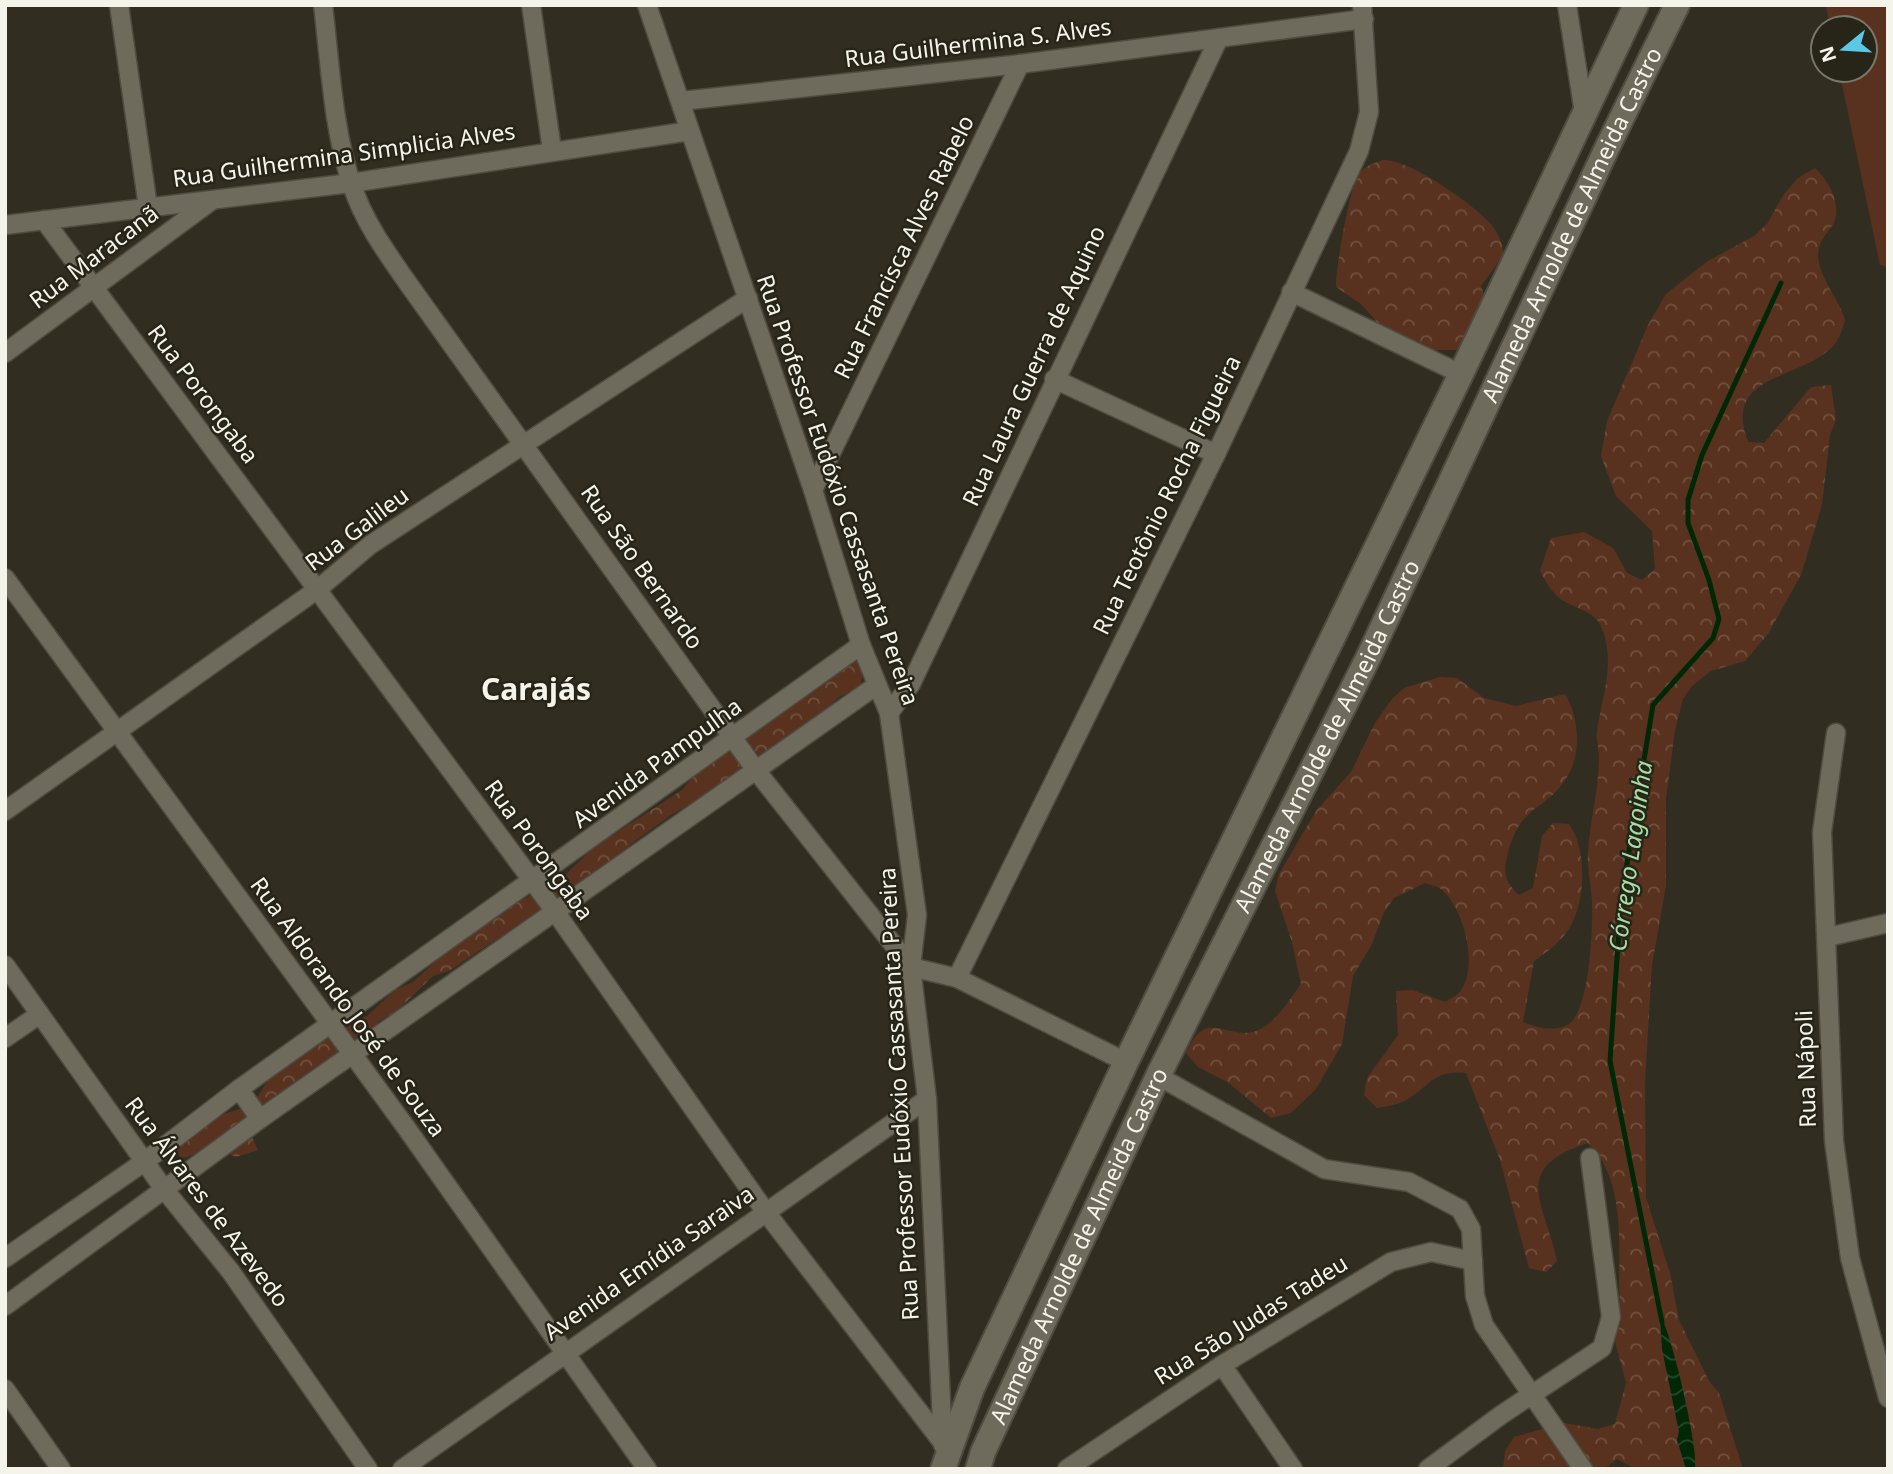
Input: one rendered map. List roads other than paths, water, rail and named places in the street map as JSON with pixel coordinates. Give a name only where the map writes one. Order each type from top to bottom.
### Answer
[{"type":"main road","name":"Alameda Arnolde de Almeida Castro","points":[[943,1459],[972,1388],[1126,1062],[1461,374],[1636,5]]},
{"type":"main road","name":"Alameda Arnolde de Almeida Castro","points":[[978,1469],[983,1452],[1158,1076],[1368,658],[1606,148],[1677,5]]},
{"type":"main road","points":[[1219,871],[1253,887]]},
{"type":"street","points":[[119,5],[148,207]]},
{"type":"street","name":"Rua São Bernardo","points":[[323,5],[351,183],[382,245],[526,444],[733,739],[911,967]]},
{"type":"street","points":[[531,5],[552,150]]},
{"type":"street","name":"Rua Professor Eudóxio Cassasanta Pereira","points":[[647,5],[813,490],[861,645],[889,713],[917,915],[911,967],[927,1099],[943,1459]]},
{"type":"street","points":[[1567,5],[1584,113]]},
{"type":"street","name":"Rua Guilhermina S. Alves","points":[[681,101],[1020,64],[1219,38],[1363,12]]},
{"type":"street","name":"Rua Teotônio Rocha Figueira","points":[[957,978],[1216,454],[1290,292],[1359,151],[1369,112],[1363,12]]},
{"type":"street","name":"Rua Laura Guerra de Aquino","points":[[889,713],[911,684],[1054,379],[1219,38]]},
{"type":"street","name":"Rua Francisca Alves Rabelo","points":[[813,490],[1020,64]]},
{"type":"street","name":"Rua Guilhermina Simplicia Alves","points":[[5,225],[351,183],[552,150],[690,131]]},
{"type":"street","name":"Rua Maracanã","points":[[5,353],[212,200]]},
{"type":"street","name":"Rua Porongaba","points":[[44,220],[554,910],[943,1459]]},
{"type":"street","points":[[1290,292],[1461,374]]},
{"type":"street","name":"Rua Galileu","points":[[5,811],[318,589],[370,545],[748,298]]},
{"type":"street","points":[[1054,379],[1216,454]]},
{"type":"street","name":"Rua Aldorando José de Souza","points":[[5,578],[405,1126],[647,1469]]},
{"type":"street","name":"Avenida Pampulha","points":[[5,1258],[144,1162],[239,1089],[733,739],[861,645]]},
{"type":"street","points":[[5,1306],[260,1119],[877,685]]},
{"type":"street","name":"Rua Nápoli","points":[[1836,733],[1822,832],[1834,1141],[1850,1258],[1888,1398]]},
{"type":"street","points":[[1828,937],[1888,923]]},
{"type":"street","name":"Rua Álvares de Azevedo","points":[[5,965],[144,1162],[231,1272],[368,1469]]},
{"type":"street","points":[[911,967],[957,978],[1126,1062]]},
{"type":"street","points":[[5,1038],[40,1014]]},
{"type":"street","points":[[1158,1076],[1324,1169],[1409,1182],[1460,1209],[1471,1228],[1475,1296],[1484,1325],[1583,1469]]},
{"type":"street","points":[[239,1089],[260,1119]]},
{"type":"street","name":"Avenida Emídia Saraiva","points":[[402,1469],[927,1099]]},
{"type":"street","points":[[1428,1469],[1532,1394],[1602,1348],[1611,1317],[1590,1158]]},
{"type":"street","name":"Rua São Judas Tadeu","points":[[1067,1469],[1222,1365],[1391,1262],[1431,1252],[1473,1261]]},
{"type":"street","points":[[1222,1365],[1293,1469]]},
{"type":"street","points":[[5,1389],[61,1469]]},
{"type":"water","points":[[1660,1315],[1671,1344],[1683,1392],[1693,1440],[1695,1469],[1686,1469],[1677,1440],[1679,1432],[1662,1349]]},
{"type":"waterway","name":"Córrego Lagoinha","points":[[1662,1322],[1610,1061],[1621,900],[1653,705],[1713,638],[1719,619],[1709,580],[1688,523],[1688,500],[1702,455],[1781,283]]},
{"type":"district","name":"Carajás","points":[[536,690]]}]
